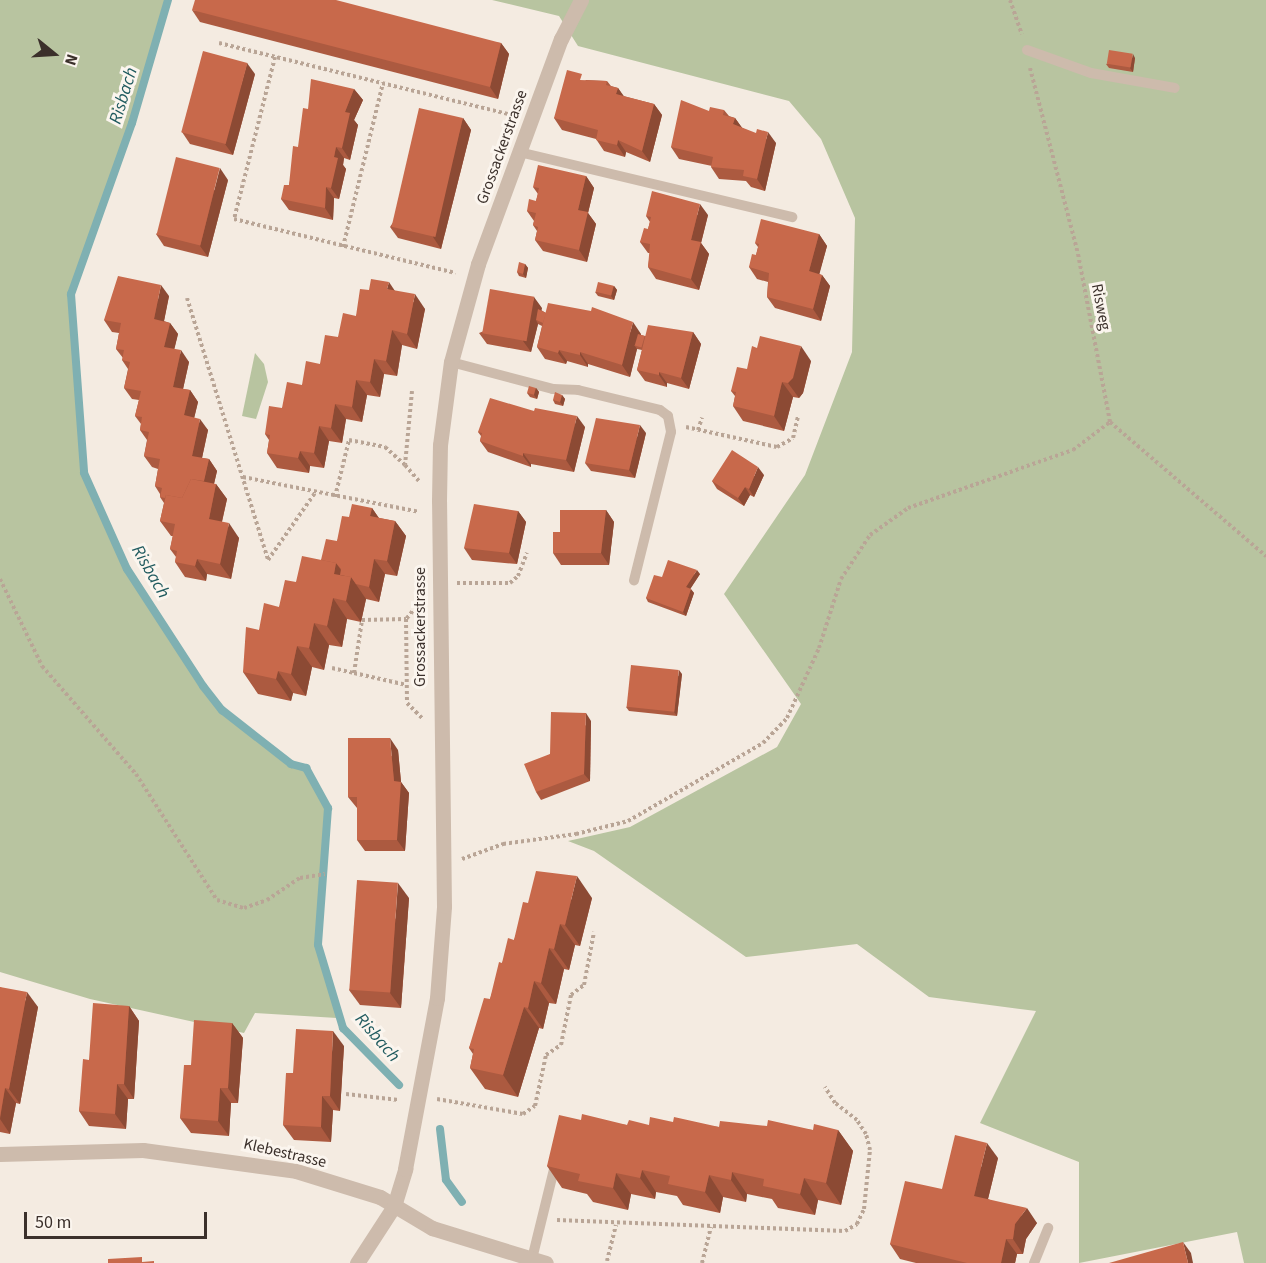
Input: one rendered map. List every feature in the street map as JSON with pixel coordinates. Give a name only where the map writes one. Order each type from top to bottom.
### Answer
[{"type":"street","name":"Grossackerstrasse","points":[[357,1263],[394,1206],[418,1100],[437,998],[443,878],[438,583],[440,445],[451,362],[478,264],[561,39],[581,0]]},
{"type":"street","name":"Klebestrasse","points":[[0,1154],[143,1150],[222,1158],[296,1171],[394,1206],[432,1228],[536,1262]]},
{"type":"lane","points":[[1027,50],[1091,73],[1175,88]]},
{"type":"lane","points":[[519,152],[792,217]]},
{"type":"lane","points":[[451,362],[553,389],[578,390],[660,410],[670,424],[634,580]]},
{"type":"lane","points":[[536,1262],[542,1219],[555,1165]]},
{"type":"lane","points":[[1034,1263],[1048,1228]]},
{"type":"path","name":"Risweg","points":[[1010,0],[1027,50],[1035,96],[1078,254],[1110,423]]},
{"type":"path","points":[[219,43],[512,115]]},
{"type":"path","points":[[275,57],[234,219],[455,273]]},
{"type":"path","points":[[343,247],[383,83]]},
{"type":"path","points":[[187,298],[268,560],[315,493]]},
{"type":"path","points":[[405,465],[412,391]]},
{"type":"path","points":[[670,424],[777,447],[792,438],[798,417]]},
{"type":"path","points":[[698,430],[702,418]]},
{"type":"path","points":[[443,878],[458,860],[503,844],[576,834],[628,821],[764,743],[787,718],[819,648],[841,579],[870,535],[908,508],[1073,450],[1110,423],[1266,555]]},
{"type":"path","points":[[335,497],[348,440],[385,447],[419,481],[419,489]]},
{"type":"path","points":[[243,477],[419,512]]},
{"type":"path","points":[[419,504],[419,523]]},
{"type":"path","points":[[438,583],[510,583],[518,576],[527,553]]},
{"type":"path","points":[[0,579],[42,666],[136,774],[217,900],[244,908],[267,900],[300,878],[325,874]]},
{"type":"path","points":[[420,591],[420,602],[406,619],[407,703],[427,723]]},
{"type":"path","points":[[354,673],[362,620],[406,619]]},
{"type":"path","points":[[332,668],[407,685]]},
{"type":"path","points":[[418,1100],[437,1099],[523,1114],[536,1106],[546,1055],[561,1046],[571,995],[584,985],[594,932]]},
{"type":"path","points":[[542,1219],[616,1225],[826,1233],[845,1231],[857,1224],[864,1209],[868,1142],[857,1120],[836,1103],[825,1087]]},
{"type":"path","points":[[399,1110],[403,1090]]},
{"type":"path","points":[[346,1094],[385,1098]]},
{"type":"path","points":[[607,1261],[616,1225]]},
{"type":"path","points":[[702,1263],[711,1227]]},
{"type":"green space","points":[[0,0],[168,0],[132,123],[71,294],[84,473],[127,569],[203,686],[222,710],[291,763],[306,768],[328,808],[318,945],[337,1018],[255,1013],[244,1033],[90,999],[0,972]]},
{"type":"green space","points":[[492,0],[1266,0],[1266,1263],[1244,1263],[1237,1232],[1079,1263],[1079,1162],[980,1123],[1036,1011],[929,997],[857,944],[746,957],[594,851],[568,841],[630,827],[777,747],[801,704],[724,594],[805,475],[852,352],[855,218],[821,139],[789,101],[578,46],[559,16]]},
{"type":"green space","points":[[255,353],[264,364],[268,382],[256,419],[242,416]]},
{"type":"building","points":[[195,0],[336,0],[501,43],[490,87],[192,10]]},
{"type":"building","points":[[1109,50],[1133,54],[1131,68],[1107,64]]},
{"type":"building","points":[[203,51],[247,63],[226,144],[181,132]]},
{"type":"building","points":[[567,70],[582,74],[580,80],[607,81],[606,85],[618,88],[616,94],[654,104],[642,151],[618,140],[617,145],[596,140],[598,130],[554,118]]},
{"type":"building","points":[[311,79],[354,89],[345,112],[350,113],[342,148],[336,147],[334,157],[338,158],[331,188],[326,187],[325,208],[281,199],[284,185],[289,185],[293,146],[298,147],[303,108],[308,109]]},
{"type":"building","points":[[681,100],[709,111],[710,107],[724,110],[723,115],[735,118],[733,124],[756,133],[757,129],[768,132],[757,179],[743,176],[744,170],[711,167],[713,157],[671,147]]},
{"type":"building","points":[[419,108],[463,118],[435,237],[392,227]]},
{"type":"building","points":[[176,157],[220,168],[200,246],[157,235]]},
{"type":"building","points":[[538,165],[586,176],[578,210],[588,212],[579,250],[535,240],[538,227],[533,225],[536,213],[527,211],[529,199],[536,201],[539,188],[533,187]]},
{"type":"building","points":[[652,191],[700,204],[691,240],[701,242],[691,279],[648,267],[650,244],[640,242],[644,228],[648,229],[651,217],[646,216]]},
{"type":"building","points":[[761,219],[819,234],[809,271],[822,275],[813,309],[767,297],[769,273],[749,267],[752,254],[756,255],[759,244],[755,243]]},
{"type":"building","points":[[519,262],[525,264],[523,274],[517,272]]},
{"type":"building","points":[[118,276],[161,285],[154,319],[170,323],[164,347],[181,350],[173,387],[190,390],[184,415],[200,419],[192,456],[209,459],[204,481],[191,479],[182,498],[166,495],[165,498],[160,497],[162,488],[155,486],[160,459],[144,456],[149,432],[140,430],[142,417],[135,416],[141,391],[124,388],[130,362],[122,360],[124,350],[116,349],[121,323],[104,320]]},
{"type":"building","points":[[371,279],[389,282],[387,289],[415,294],[407,334],[392,330],[386,361],[374,359],[370,382],[356,380],[352,407],[335,404],[331,428],[319,426],[314,453],[300,451],[298,458],[267,453],[270,435],[265,434],[269,406],[282,408],[287,382],[302,385],[306,361],[320,364],[325,335],[338,337],[343,313],[356,316],[360,289],[369,290]]},
{"type":"building","points":[[598,282],[614,286],[611,296],[596,292]]},
{"type":"building","points":[[490,289],[534,297],[527,341],[482,333]]},
{"type":"building","points":[[548,303],[591,311],[592,307],[633,322],[622,365],[580,352],[580,355],[559,350],[558,353],[537,347]]},
{"type":"building","points":[[538,309],[546,313],[543,323],[536,320]]},
{"type":"building","points":[[648,325],[693,332],[681,378],[659,372],[659,375],[637,370]]},
{"type":"building","points":[[638,334],[645,336],[641,347],[635,346]]},
{"type":"building","points":[[760,336],[801,346],[793,378],[788,383],[782,382],[774,416],[733,406],[736,392],[731,391],[737,367],[747,369],[752,346],[757,348]]},
{"type":"building","points":[[529,386],[536,388],[534,395],[527,393]]},
{"type":"building","points":[[555,392],[562,395],[560,402],[553,400]]},
{"type":"building","points":[[490,398],[534,411],[535,408],[577,416],[566,460],[523,453],[523,456],[480,441],[482,433],[478,432]]},
{"type":"building","points":[[596,418],[640,425],[629,470],[585,463]]},
{"type":"building","points":[[732,450],[758,467],[749,489],[745,487],[738,498],[712,481]]},
{"type":"building","points":[[191,479],[216,484],[209,519],[229,523],[220,564],[197,559],[195,566],[175,562],[177,551],[170,549],[175,524],[160,521],[166,495],[182,498]]},
{"type":"building","points":[[352,504],[372,508],[370,516],[395,521],[387,561],[374,559],[369,587],[356,584],[351,577],[340,575],[341,569],[336,563],[321,560],[326,539],[337,541],[342,516],[349,517]]},
{"type":"building","points":[[474,504],[518,511],[509,553],[464,548]]},
{"type":"building","points":[[560,510],[606,510],[601,553],[553,553],[553,532],[560,532]]},
{"type":"building","points":[[302,556],[336,563],[334,574],[351,577],[346,601],[333,598],[327,626],[314,623],[309,648],[297,646],[291,674],[278,671],[276,679],[243,672],[246,627],[259,630],[264,603],[279,607],[285,580],[296,582]]},
{"type":"building","points":[[668,560],[697,570],[686,587],[691,589],[683,612],[646,598],[654,575],[662,577]]},
{"type":"building","points":[[631,665],[679,670],[674,712],[627,707]]},
{"type":"building","points":[[551,712],[586,713],[584,774],[536,792],[524,764],[550,754]]},
{"type":"building","points":[[348,738],[390,738],[394,781],[401,782],[397,840],[357,840],[357,797],[348,797]]},
{"type":"building","points":[[536,871],[577,876],[565,925],[560,924],[554,949],[549,948],[541,983],[534,981],[528,1008],[524,1007],[503,1075],[470,1068],[474,1049],[469,1048],[484,998],[490,999],[499,962],[502,963],[508,938],[514,940],[523,902],[528,903]]},
{"type":"building","points":[[357,880],[398,883],[390,993],[349,990]]},
{"type":"building","points":[[0,987],[27,992],[9,1089],[5,1088],[0,1117]]},
{"type":"building","points":[[93,1003],[129,1006],[124,1084],[117,1084],[115,1114],[79,1111],[83,1059],[89,1060]]},
{"type":"building","points":[[194,1020],[232,1023],[228,1088],[220,1088],[218,1121],[180,1118],[184,1065],[191,1065]]},
{"type":"building","points":[[296,1029],[333,1031],[330,1096],[322,1096],[321,1127],[283,1125],[286,1073],[293,1073]]},
{"type":"building","points":[[582,1114],[627,1125],[629,1120],[649,1125],[650,1117],[673,1122],[674,1117],[719,1127],[720,1121],[767,1126],[768,1120],[813,1130],[814,1124],[838,1130],[826,1183],[804,1178],[800,1194],[763,1186],[764,1179],[732,1172],[731,1180],[709,1175],[705,1192],[668,1184],[670,1176],[642,1170],[640,1178],[616,1173],[613,1188],[578,1181],[580,1174],[547,1166],[559,1115],[581,1120]]},
{"type":"building","points":[[955,1135],[987,1143],[974,1196],[1027,1208],[1015,1224],[1013,1239],[1006,1239],[1001,1263],[967,1263],[890,1244],[905,1181],[942,1189]]},
{"type":"building","points":[[1183,1242],[1188,1263],[1109,1263]]},
{"type":"building","points":[[142,1257],[142,1262],[154,1261],[154,1263],[108,1263],[108,1259]]},
{"type":"waterway","name":"Risbach","points":[[168,0],[132,123],[71,294],[84,473],[127,569],[203,686],[222,710],[291,764],[306,768],[328,808],[318,945],[343,1028],[399,1085]]},
{"type":"waterway","name":"Risbach","points":[[440,1129],[446,1180],[462,1202]]}]
